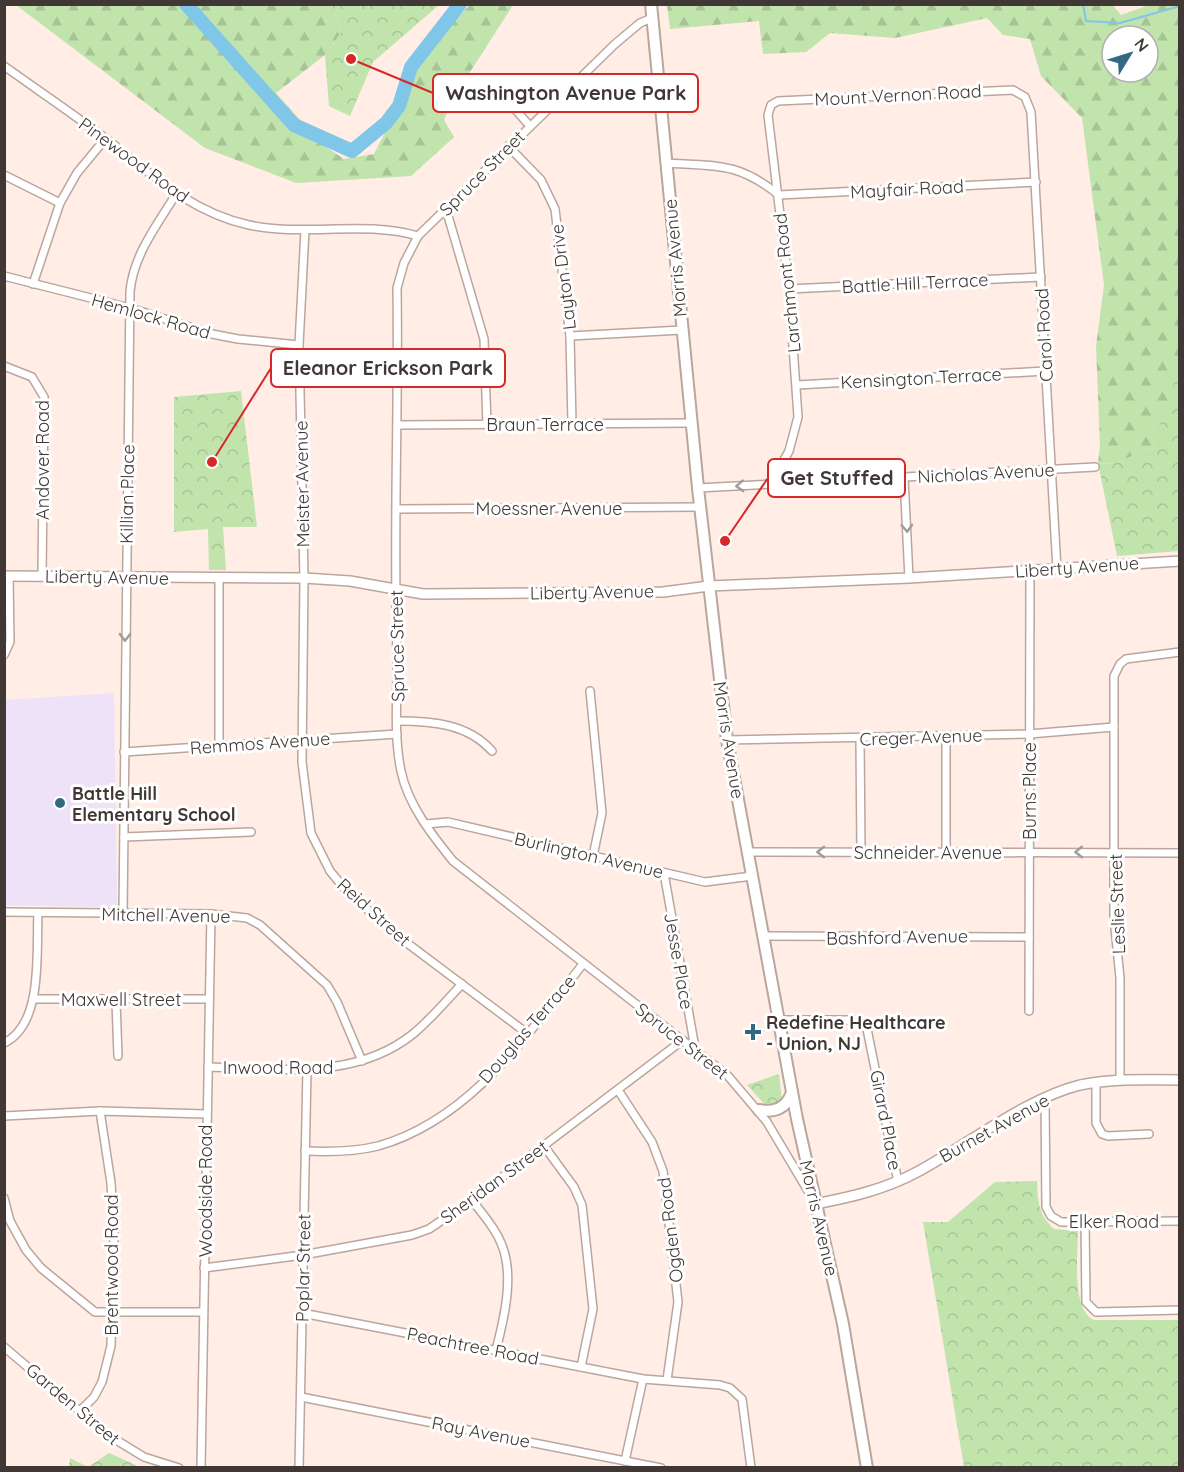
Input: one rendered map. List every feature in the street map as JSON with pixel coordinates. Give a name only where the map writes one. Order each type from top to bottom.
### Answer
[{"type":"main road","name":"Morris Avenue","points":[[651,4],[698,488],[727,740],[792,1092],[843,1324],[867,1467]]},
{"type":"main road","points":[[759,1110],[773,1111],[781,1108],[792,1092]]},
{"type":"street","name":"Spruce Street","points":[[652,18],[640,23],[615,44],[529,125],[417,236],[404,263],[398,288],[398,509],[395,591],[397,734],[401,773],[426,824],[453,861],[728,1076],[759,1110],[816,1204]]},
{"type":"street","name":"Pinewood Road","points":[[4,66],[105,138],[176,194],[205,210],[237,222],[271,229],[386,230],[417,236]]},
{"type":"street","name":"Mount Vernon Road","points":[[779,195],[768,110],[778,101],[1006,90],[1020,93],[1028,101]]},
{"type":"street","points":[[499,91],[529,125]]},
{"type":"street","name":"Carol Road","points":[[1028,101],[1036,182],[1057,570]]},
{"type":"street","points":[[33,284],[60,203],[77,173],[105,138]]},
{"type":"street","name":"Layton Drive","points":[[508,146],[541,180],[555,209],[570,336],[572,424]]},
{"type":"street","name":"Larchmont Road","points":[[666,163],[728,167],[745,171],[779,195],[789,289],[798,417],[795,435],[770,484]]},
{"type":"street","points":[[4,175],[60,203]]},
{"type":"street","name":"Mayfair Road","points":[[779,195],[1036,182]]},
{"type":"street","name":"Killian Place","points":[[123,913],[130,308],[133,269],[176,194]]},
{"type":"street","points":[[446,209],[484,339],[487,425]]},
{"type":"street","name":"Meister Avenue","points":[[303,739],[299,345],[305,230]]},
{"type":"street","name":"Hemlock Road","points":[[4,276],[130,308],[221,336],[299,345]]},
{"type":"street","name":"Battle Hill Terrace","points":[[789,289],[1041,277]]},
{"type":"street","points":[[570,336],[682,330]]},
{"type":"street","name":"Andover Road","points":[[4,366],[32,377],[44,397],[42,576]]},
{"type":"street","name":"Kensington Terrace","points":[[797,385],[1045,371]]},
{"type":"street","name":"Braun Terrace","points":[[398,425],[692,423]]},
{"type":"street","name":"Nicholas Avenue","points":[[698,488],[1095,467]]},
{"type":"street","points":[[904,478],[909,578]]},
{"type":"street","name":"Moessner Avenue","points":[[398,509],[700,507]]},
{"type":"street","name":"Liberty Avenue","points":[[7,576],[126,579],[303,578],[350,581],[395,591],[423,594],[663,592],[709,586],[909,578],[1179,561]]},
{"type":"street","name":"Burns Place","points":[[1029,1011],[1030,571]]},
{"type":"street","points":[[4,655],[10,642],[7,576]]},
{"type":"street","points":[[219,578],[219,746]]},
{"type":"street","name":"Leslie Street","points":[[1120,1080],[1120,978],[1114,918],[1114,676],[1120,664],[1133,657],[1179,652]]},
{"type":"street","points":[[590,691],[602,813],[593,856]]},
{"type":"street","points":[[398,721],[436,721],[481,739],[492,751]]},
{"type":"street","name":"Creger Avenue","points":[[727,740],[946,737],[1029,734],[1114,727]]},
{"type":"street","name":"Remmos Avenue","points":[[124,752],[397,734]]},
{"type":"street","points":[[946,737],[946,853]]},
{"type":"street","name":"Reid Street","points":[[303,739],[302,762],[307,816],[315,845],[330,871],[350,894],[399,937],[528,1034]]},
{"type":"street","points":[[860,739],[861,852]]},
{"type":"street","name":"Burlington Avenue","points":[[426,824],[448,822],[705,882],[752,876]]},
{"type":"street","points":[[124,837],[251,832]]},
{"type":"street","name":"Schneider Avenue","points":[[748,852],[1179,853]]},
{"type":"street","name":"Jesse Place","points":[[664,873],[695,1048]]},
{"type":"street","name":"Mitchell Avenue","points":[[4,912],[233,915],[260,925],[327,985],[338,1002],[362,1061]]},
{"type":"street","points":[[4,1043],[23,1027],[33,999],[38,913]]},
{"type":"street","name":"Woodside Road","points":[[201,1467],[211,914]]},
{"type":"street","name":"Bashford Avenue","points":[[764,936],[1029,938]]},
{"type":"street","name":"Douglas Terrace","points":[[305,1151],[355,1150],[406,1136],[468,1096],[495,1072],[583,964]]},
{"type":"street","name":"Inwood Road","points":[[208,1067],[307,1069],[347,1066],[383,1053],[414,1033],[462,984]]},
{"type":"street","name":"Maxwell Street","points":[[33,999],[116,1001],[209,999]]},
{"type":"street","points":[[116,1001],[118,1056]]},
{"type":"street","name":"Girard Place","points":[[779,1020],[854,1020],[866,1024],[898,1182]]},
{"type":"street","name":"Sheridan Street","points":[[204,1268],[303,1255],[412,1235],[444,1220],[683,1040]]},
{"type":"street","name":"Poplar Street","points":[[299,1467],[307,1069]]},
{"type":"street","name":"Burnet Avenue","points":[[816,1204],[865,1194],[898,1182],[1045,1099],[1078,1086],[1120,1080],[1179,1080]]},
{"type":"street","points":[[1096,1082],[1096,1123],[1102,1134],[1108,1137],[1149,1134]]},
{"type":"street","name":"Ogden Road","points":[[618,1090],[652,1142],[663,1171],[678,1302],[667,1380]]},
{"type":"street","name":"Elker Road","points":[[1045,1099],[1046,1206],[1051,1216],[1061,1222],[1179,1221]]},
{"type":"street","points":[[4,1116],[100,1111],[206,1114]]},
{"type":"street","name":"Brentwood Road","points":[[81,1410],[94,1397],[105,1376],[111,1346],[114,1237],[111,1183],[100,1111]]},
{"type":"street","points":[[544,1146],[574,1187],[582,1205],[593,1308],[581,1367]]},
{"type":"street","points":[[4,1198],[10,1221],[19,1240],[41,1268],[96,1312],[203,1312]]},
{"type":"street","points":[[472,1200],[502,1244],[506,1268],[505,1304],[496,1350]]},
{"type":"street","points":[[1085,1222],[1086,1302],[1090,1309],[1096,1311],[1179,1310]]},
{"type":"street","name":"Peachtree Road","points":[[302,1313],[643,1379],[720,1385],[736,1392],[744,1407],[751,1467]]},
{"type":"street","name":"Garden Street","points":[[4,1347],[127,1448],[159,1463],[179,1467]]},
{"type":"street","points":[[625,1461],[643,1379]]},
{"type":"street","name":"Ray Avenue","points":[[301,1397],[661,1467]]},
{"type":"shaded area","name":"Battle Hill Elementary School","points":[[114,693],[117,907],[5,905],[5,700]]},
{"type":"green space","points":[[1112,4],[1121,15],[1149,5],[1179,5],[1179,373],[1152,448],[1113,464],[1098,463],[1100,445],[1096,346],[1104,285],[1082,118],[1041,76],[1030,39],[1003,35],[987,18],[895,38],[830,33],[806,52],[763,54],[759,21],[670,29],[667,5]]},
{"type":"green space","points":[[16,5],[332,5],[341,33],[325,55],[276,93],[323,145],[344,159],[374,154],[431,43],[470,5],[513,5],[452,100],[444,120],[454,137],[411,176],[296,183],[205,148]]},
{"type":"green space","points":[[332,5],[439,5],[373,62],[350,116],[329,106],[325,55],[341,33]]},
{"type":"green space","points":[[1178,372],[1179,551],[1117,556],[1098,463],[1113,464],[1152,448]]},
{"type":"green space","points":[[241,391],[257,527],[223,527],[226,570],[209,570],[208,529],[174,532],[174,397]]},
{"type":"green space","points":[[779,1074],[782,1100],[768,1108],[747,1085]]},
{"type":"green space","points":[[1037,1181],[1040,1207],[1049,1223],[1054,1229],[1078,1231],[1077,1280],[1082,1305],[1087,1314],[1094,1320],[1179,1320],[1179,1467],[964,1467],[923,1222],[948,1222],[995,1182]]},
{"type":"green space","points":[[109,1453],[140,1467],[88,1467]]},
{"type":"green space","points":[[70,1458],[88,1467],[69,1467]]},
{"type":"waterway","points":[[186,4],[294,125],[352,151],[386,123],[399,106],[411,67],[460,4]]},
{"type":"waterway","points":[[1083,4],[1086,21],[1120,23],[1180,6]]},
{"type":"place","name":"Washington Avenue Park","points":[[351,59]]},
{"type":"place","name":"Eleanor Erickson Park","points":[[212,462]]},
{"type":"place","name":"Get Stuffed","points":[[725,541]]},
{"type":"place","name":"Battle Hill Elementary School","points":[[60,803]]},
{"type":"place","name":"Redefine Healthcare - Union, NJ","points":[[753,1032]]}]
